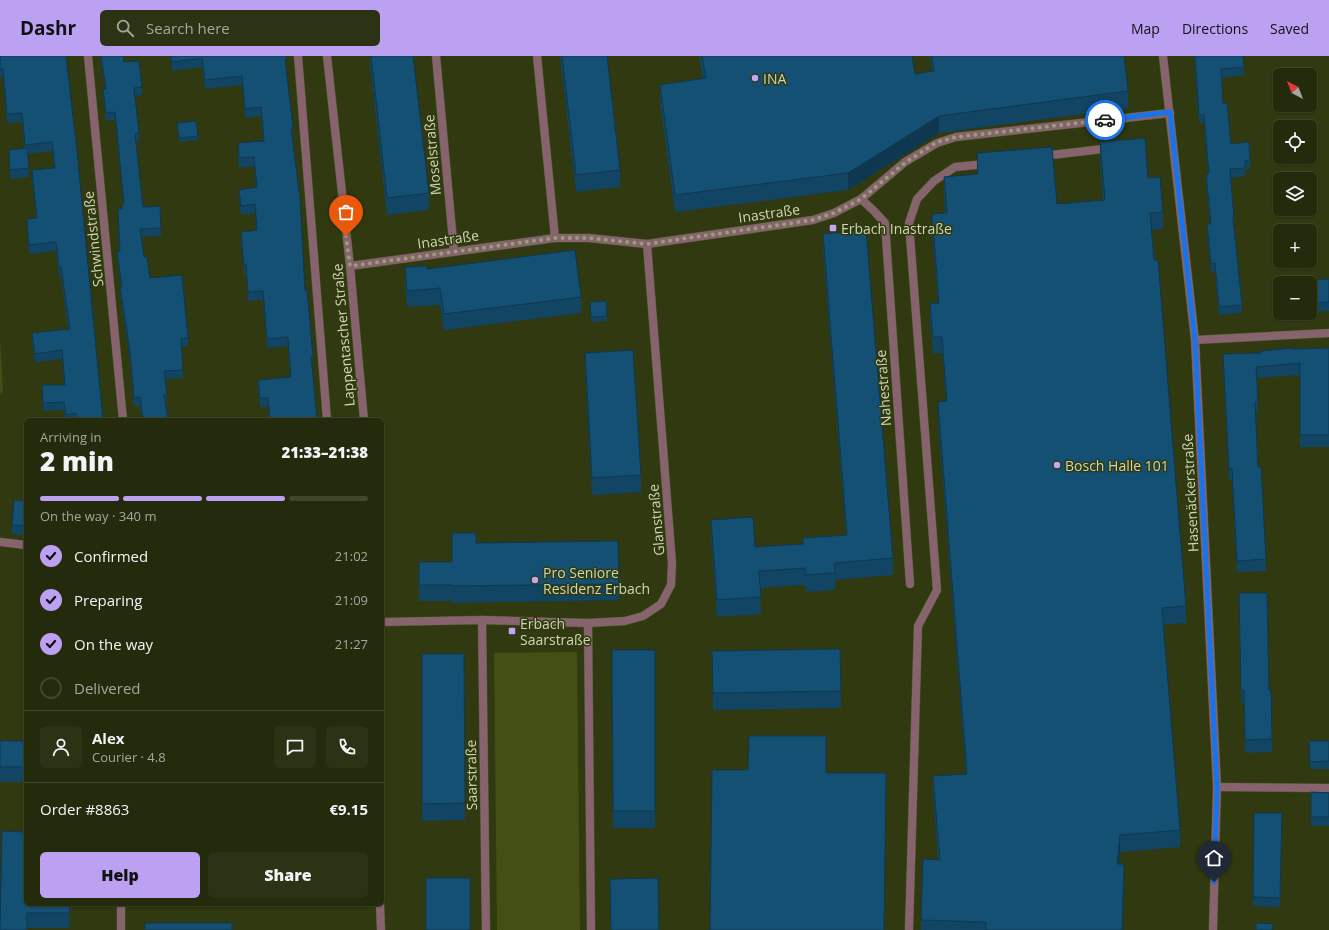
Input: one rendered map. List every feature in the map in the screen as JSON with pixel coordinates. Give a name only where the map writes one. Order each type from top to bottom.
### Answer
[{"type":"street","name":"Schwindstraße","points":[[88,56],[123,418]]},
{"type":"street","name":"Lappentascher Straße","points":[[298,56],[327,418]]},
{"type":"street","name":"Lappentascher Straße","points":[[326,56],[350,266],[364,418]]},
{"type":"street","name":"Moselstraße","points":[[436,56],[454,252]]},
{"type":"street","points":[[537,56],[555,238]]},
{"type":"street","name":"Hasenäckerstraße","points":[[1163,56],[1195,340],[1217,787],[1213,930]]},
{"type":"street","name":"Inastraße","points":[[350,266],[555,238],[589,238],[647,244],[813,220],[834,213],[861,199],[906,162],[937,142],[956,137],[1170,112]]},
{"type":"street","points":[[1032,158],[1117,147]]},
{"type":"street","points":[[909,930],[918,626],[937,590],[909,223],[917,199],[934,181],[955,167],[994,163]]},
{"type":"street","name":"Nahestraße","points":[[861,199],[885,224],[910,584]]},
{"type":"street","name":"Glanstraße","points":[[384,622],[482,620],[588,623],[625,622],[643,616],[661,604],[671,585],[672,563],[647,244]]},
{"type":"street","points":[[1195,340],[1329,333]]},
{"type":"street","points":[[0,542],[24,545]]},
{"type":"street","name":"Saarstraße","points":[[482,620],[486,930]]},
{"type":"street","points":[[588,623],[591,930]]},
{"type":"street","points":[[1217,787],[1329,788]]},
{"type":"street","points":[[121,930],[122,906]]},
{"type":"street","points":[[380,906],[381,930]]},
{"type":"green space","points":[[0,338],[3,390],[0,395]]},
{"type":"green space","points":[[577,652],[580,930],[497,930],[494,653]]},
{"type":"building","points":[[0,56],[66,56],[77,151],[103,418],[77,418],[76,413],[66,415],[64,402],[43,403],[42,385],[65,385],[62,350],[35,354],[32,333],[70,329],[56,242],[29,245],[27,219],[37,218],[32,170],[55,168],[52,142],[25,145],[22,113],[7,114],[3,69],[0,69]]},
{"type":"building","points":[[101,56],[123,56],[124,62],[139,61],[142,87],[134,88],[139,133],[135,134],[143,207],[160,206],[161,228],[140,229],[144,257],[147,257],[150,278],[182,275],[188,338],[181,338],[183,370],[164,371],[167,395],[164,395],[168,418],[143,418],[140,397],[134,398],[130,352],[120,287],[122,287],[117,251],[120,251],[118,209],[122,209],[122,204],[124,204],[115,112],[106,113],[103,89],[106,89]]},
{"type":"building","points":[[171,56],[286,56],[287,59],[285,59],[293,128],[291,128],[300,199],[305,290],[307,290],[317,418],[270,418],[268,398],[260,398],[258,380],[291,377],[288,337],[267,339],[263,291],[248,292],[246,264],[244,265],[241,232],[257,230],[255,204],[241,206],[239,190],[257,187],[254,157],[239,158],[238,143],[264,141],[261,107],[245,109],[242,76],[205,80],[202,58],[172,62]]},
{"type":"building","points":[[371,56],[413,56],[429,193],[387,198]]},
{"type":"building","points":[[562,56],[607,56],[620,170],[576,175]]},
{"type":"building","points":[[702,56],[912,56],[915,74],[934,71],[932,56],[1124,56],[1128,91],[939,116],[848,173],[675,195],[660,85],[706,78]]},
{"type":"building","points":[[1195,56],[1243,56],[1244,67],[1221,69],[1223,103],[1227,103],[1231,144],[1249,142],[1250,160],[1245,161],[1245,168],[1230,169],[1233,218],[1242,305],[1219,307],[1215,263],[1211,264],[1207,224],[1211,224],[1206,174],[1209,174],[1204,115],[1199,115]]},
{"type":"building","points":[[196,121],[198,136],[179,138],[177,123]]},
{"type":"building","name":"Bosch Halle 101","points":[[1145,138],[1148,178],[1160,177],[1163,212],[1150,213],[1154,260],[1158,260],[1186,606],[1162,608],[1180,830],[1120,835],[1117,864],[1124,864],[1122,930],[986,930],[986,922],[921,920],[923,859],[940,860],[933,776],[967,774],[938,402],[947,401],[942,337],[933,337],[930,303],[939,303],[932,214],[947,213],[944,177],[978,174],[977,153],[1052,147],[1057,204],[1105,200],[1100,142]]},
{"type":"building","points":[[27,148],[29,168],[10,170],[9,150]]},
{"type":"building","points":[[866,230],[893,558],[834,563],[835,573],[806,575],[805,568],[759,571],[761,597],[717,600],[711,520],[753,517],[755,547],[803,544],[803,538],[847,535],[823,234]]},
{"type":"building","points":[[575,250],[581,297],[444,314],[440,288],[407,291],[405,267],[426,266],[427,269]]},
{"type":"building","points":[[1317,279],[1329,279],[1329,302],[1317,303]]},
{"type":"building","points":[[606,301],[607,316],[591,317],[590,302]]},
{"type":"building","points":[[1292,348],[1329,348],[1329,435],[1300,435],[1300,363],[1256,367],[1258,401],[1255,402],[1258,467],[1261,467],[1266,559],[1237,561],[1232,468],[1229,469],[1223,354],[1261,353],[1261,351]]},
{"type":"building","points":[[633,350],[641,475],[592,478],[585,353]]},
{"type":"building","points":[[14,500],[24,501],[24,526],[12,525]]},
{"type":"building","points":[[452,533],[476,533],[476,543],[618,541],[619,584],[419,585],[419,562],[452,562]]},
{"type":"building","points":[[1239,593],[1267,593],[1269,690],[1271,690],[1272,739],[1245,740],[1244,690],[1241,690]]},
{"type":"building","points":[[840,649],[841,691],[713,693],[712,651]]},
{"type":"building","points":[[612,650],[655,650],[655,811],[613,811]]},
{"type":"building","points":[[422,654],[464,654],[465,803],[422,804]]},
{"type":"building","points":[[749,736],[826,736],[826,773],[886,773],[884,930],[710,930],[712,770],[748,770]]},
{"type":"building","points":[[0,741],[24,741],[24,767],[0,767]]},
{"type":"building","points":[[1309,741],[1329,741],[1329,761],[1310,762]]},
{"type":"building","points":[[1311,792],[1329,793],[1329,817],[1311,817]]},
{"type":"building","points":[[1254,813],[1282,813],[1280,898],[1253,897]]},
{"type":"building","points":[[2,831],[24,832],[24,906],[70,906],[69,913],[27,913],[27,930],[0,930]]},
{"type":"building","points":[[426,878],[470,878],[470,930],[426,930]]},
{"type":"building","points":[[658,878],[659,930],[611,930],[610,879]]},
{"type":"building","points":[[145,923],[232,923],[232,930],[145,930]]},
{"type":"building","points":[[1256,923],[1273,924],[1272,930],[1256,930]]},
{"type":"way so far","points":[[346,236],[350,266],[555,238],[589,238],[647,244],[813,220],[834,213],[861,199],[906,162],[937,142],[956,137],[1105,120]]},
{"type":"place","name":"INA","points":[[755,78]]},
{"type":"place","name":"Erbach Inastraße","points":[[833,228]]},
{"type":"place","name":"Bosch Halle 101","points":[[1057,465]]},
{"type":"place","name":"Pro Seniore Residenz Erbach","points":[[535,580]]},
{"type":"place","name":"Erbach Saarstraße","points":[[512,631]]},
{"type":"route","points":[[1105,120],[1170,112],[1195,340],[1217,787],[1214,882]]}]
